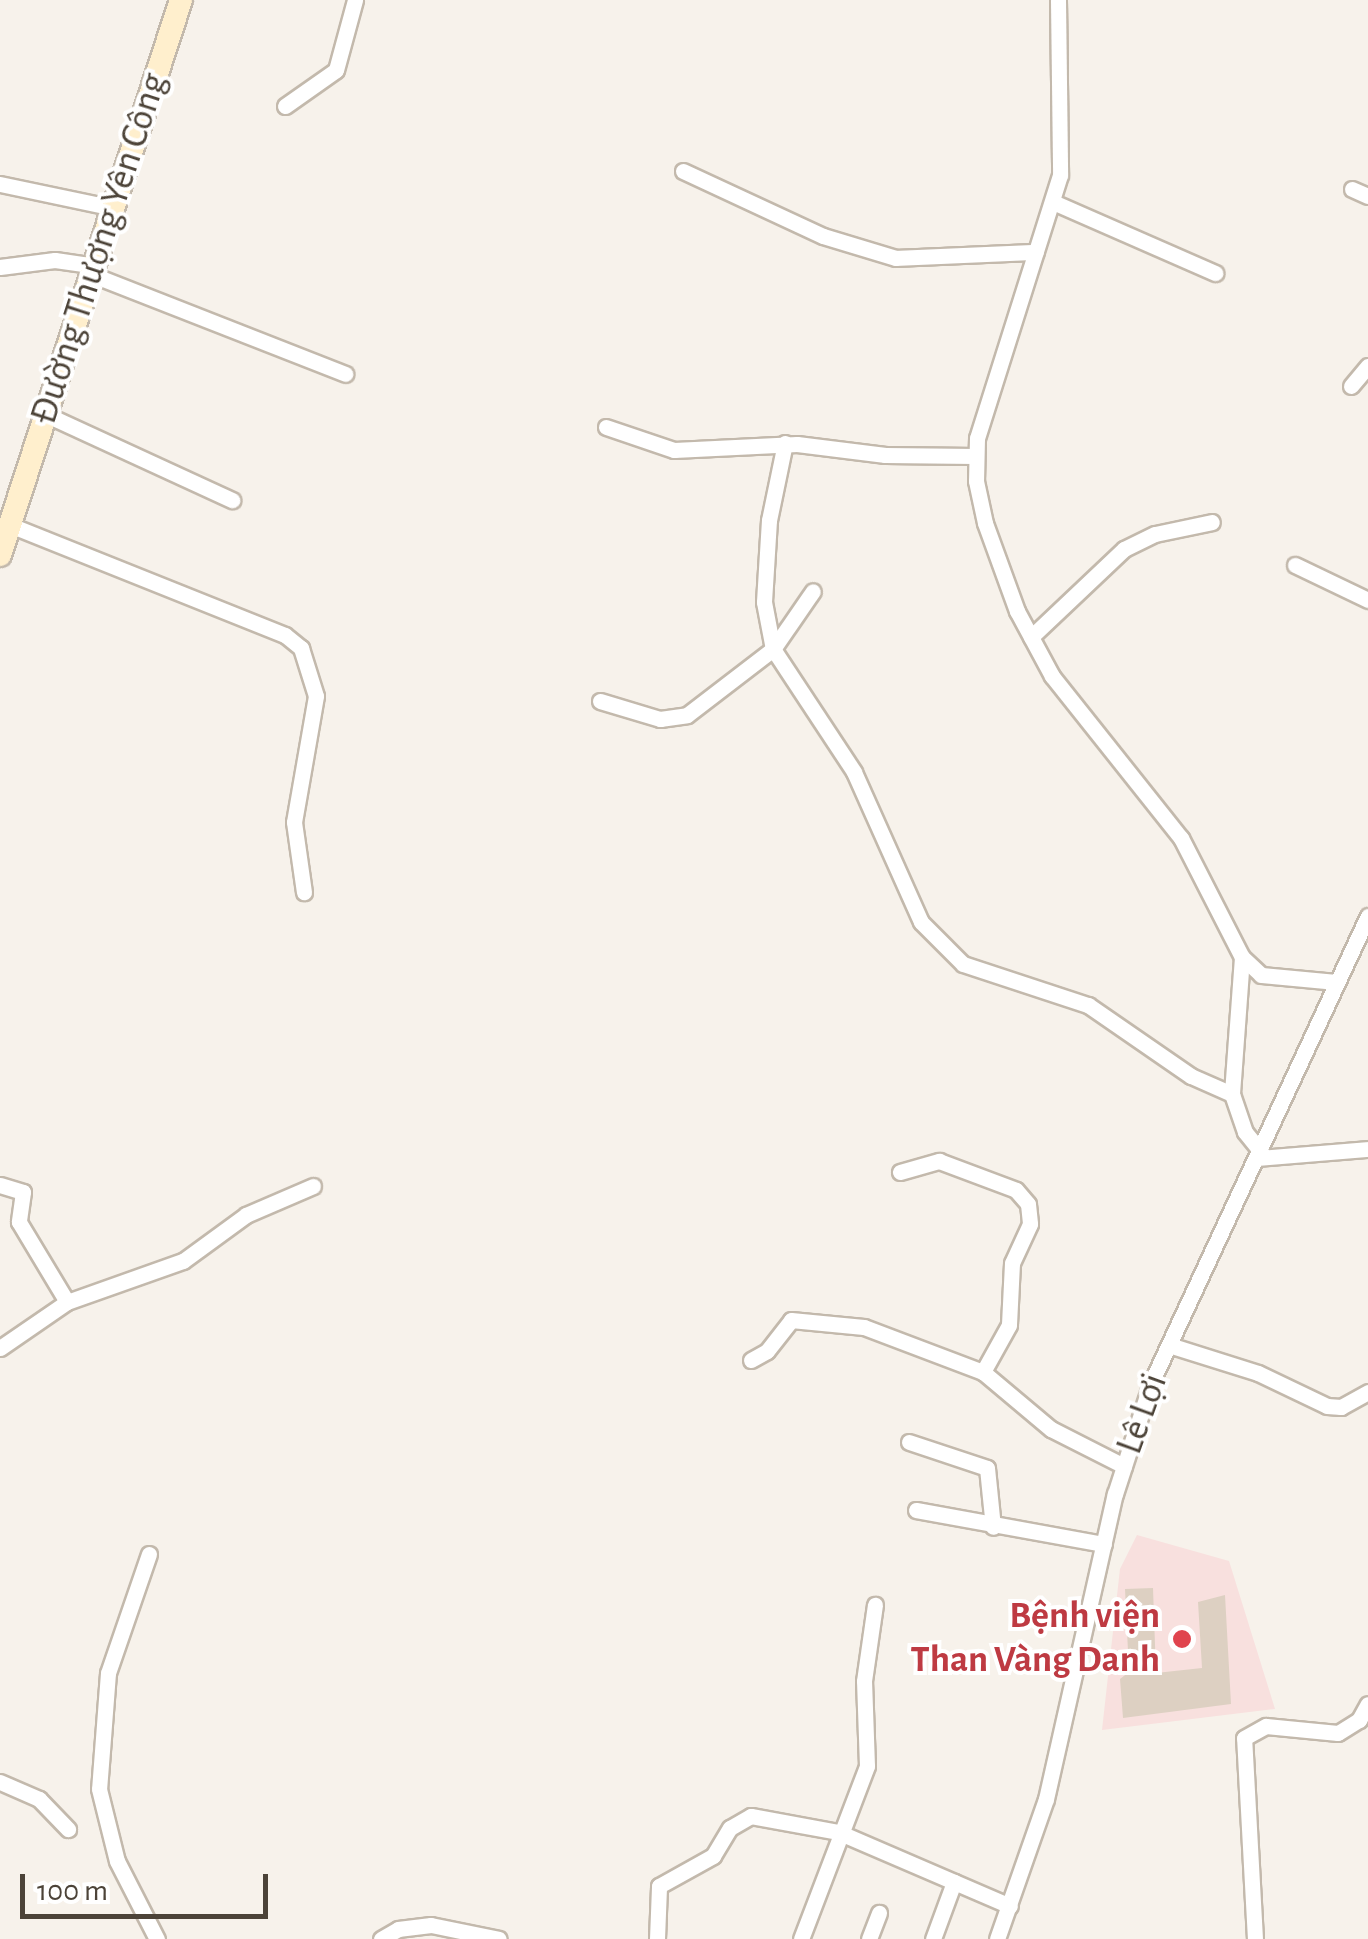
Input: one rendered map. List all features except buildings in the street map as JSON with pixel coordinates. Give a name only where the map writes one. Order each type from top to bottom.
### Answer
[{"type":"main road","name":"Đường Thượng Yên Công","points":[[0,554],[179,1]]},
{"type":"street","points":[[285,106],[336,70],[355,0]]},
{"type":"street","points":[[1058,0],[1063,142],[1055,203],[1036,252],[975,456],[984,523],[1052,676],[1181,838],[1242,957],[1260,976],[1336,982]]},
{"type":"street","points":[[683,171],[824,236],[896,258],[1036,252]]},
{"type":"street","points":[[0,184],[114,208]]},
{"type":"street","points":[[1055,203],[1215,273]]},
{"type":"street","points":[[0,267],[55,260],[94,271],[345,374]]},
{"type":"street","points":[[1351,386],[1368,366]]},
{"type":"street","points":[[47,415],[232,500]]},
{"type":"street","points":[[606,427],[674,450],[784,444],[885,455],[975,456]]},
{"type":"street","points":[[784,444],[768,520],[765,586],[773,650],[854,772],[901,886],[937,944],[981,972],[1088,1006],[1191,1076],[1232,1094]]},
{"type":"street","points":[[1032,637],[1124,549],[1155,534],[1212,522]]},
{"type":"street","points":[[10,525],[285,635],[301,648],[316,696],[294,822],[304,892]]},
{"type":"street","points":[[1294,566],[1368,600]]},
{"type":"street","points":[[600,700],[678,719],[773,650],[813,591]]},
{"type":"street","name":"Lê Lợi","points":[[997,1939],[1067,1725],[1124,1466],[1169,1345],[1368,916]]},
{"type":"street","points":[[1242,957],[1232,1094],[1245,1132],[1260,1155],[1368,1149]]},
{"type":"street","points":[[900,1172],[940,1161],[1016,1190],[1028,1204],[1030,1224],[1012,1263],[1010,1325],[983,1372]]},
{"type":"street","points":[[0,1185],[23,1192],[18,1222],[67,1302]]},
{"type":"street","points":[[0,1348],[67,1302],[182,1260],[246,1215],[312,1186]]},
{"type":"street","points":[[751,1360],[794,1320],[864,1328],[983,1372],[1052,1429],[1124,1466]]},
{"type":"street","points":[[1169,1345],[1258,1373],[1327,1406],[1341,1407],[1368,1392]]},
{"type":"street","points":[[909,1442],[987,1468],[994,1526]]},
{"type":"street","points":[[916,1510],[1104,1544]]},
{"type":"street","points":[[149,1554],[108,1673],[100,1789],[116,1862],[157,1939]]},
{"type":"street","points":[[801,1939],[838,1832],[867,1766],[864,1680],[875,1605]]},
{"type":"street","points":[[1255,1939],[1244,1738],[1266,1726],[1328,1735],[1367,1711]]},
{"type":"street","points":[[0,1782],[40,1800],[68,1829]]},
{"type":"street","points":[[657,1939],[659,1886],[713,1856],[739,1820],[781,1817],[838,1832],[1010,1906]]},
{"type":"street","points":[[932,1939],[954,1882]]},
{"type":"street","points":[[869,1939],[879,1913]]},
{"type":"street","points":[[380,1939],[398,1928],[431,1925],[498,1939]]},
{"type":"shaded area","name":"Bệnh viện Than Vàng Danh","points":[[1137,1535],[1229,1561],[1275,1709],[1102,1730],[1120,1569]]},
{"type":"place","name":"Bệnh viện Than Vàng Danh","points":[[1182,1639]]}]
